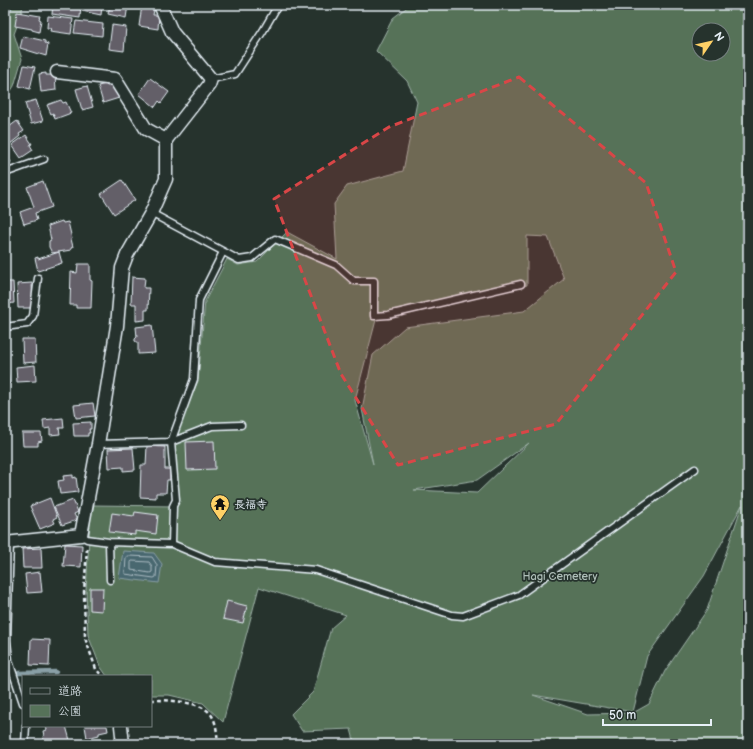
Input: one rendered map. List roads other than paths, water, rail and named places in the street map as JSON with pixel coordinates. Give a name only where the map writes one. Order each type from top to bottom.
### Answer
[{"type":"street","points":[[7,543],[84,537],[117,326],[122,268],[127,255],[151,213],[166,179],[166,140],[209,85],[211,79],[172,32],[160,5]]},
{"type":"street","points":[[57,72],[115,79],[146,129],[166,140]]},
{"type":"street","points":[[121,727],[123,744]]},
{"type":"lane","points":[[211,79],[235,74],[278,5]]},
{"type":"lane","points":[[5,173],[44,159]]},
{"type":"lane","points":[[151,213],[239,260],[252,258],[275,239],[336,265],[354,281],[374,282],[374,316],[388,315],[521,284]]},
{"type":"lane","points":[[172,544],[173,506],[176,500],[171,442],[194,378],[199,300],[223,252]]},
{"type":"lane","points":[[5,327],[28,324],[33,316],[38,278]]},
{"type":"lane","points":[[98,444],[171,442],[212,426],[241,425]]},
{"type":"lane","points":[[84,537],[109,542],[172,544],[215,562],[316,570],[452,615],[463,616],[519,595],[695,469]]},
{"type":"lane","points":[[109,542],[110,580]]},
{"type":"lane","points":[[7,543],[6,640],[9,661],[22,699]]},
{"type":"lane","points":[[25,744],[26,727]]},
{"type":"water","points":[[123,551],[154,553],[162,564],[159,583],[119,578]]},
{"type":"waterway","points":[[5,14],[12,5]]},
{"type":"waterway","points":[[19,673],[56,672]]},
{"type":"place","name":"長福寺","points":[[220,521]]},
{"type":"park label","name":"Hagi Cemetery","points":[[560,576]]}]
